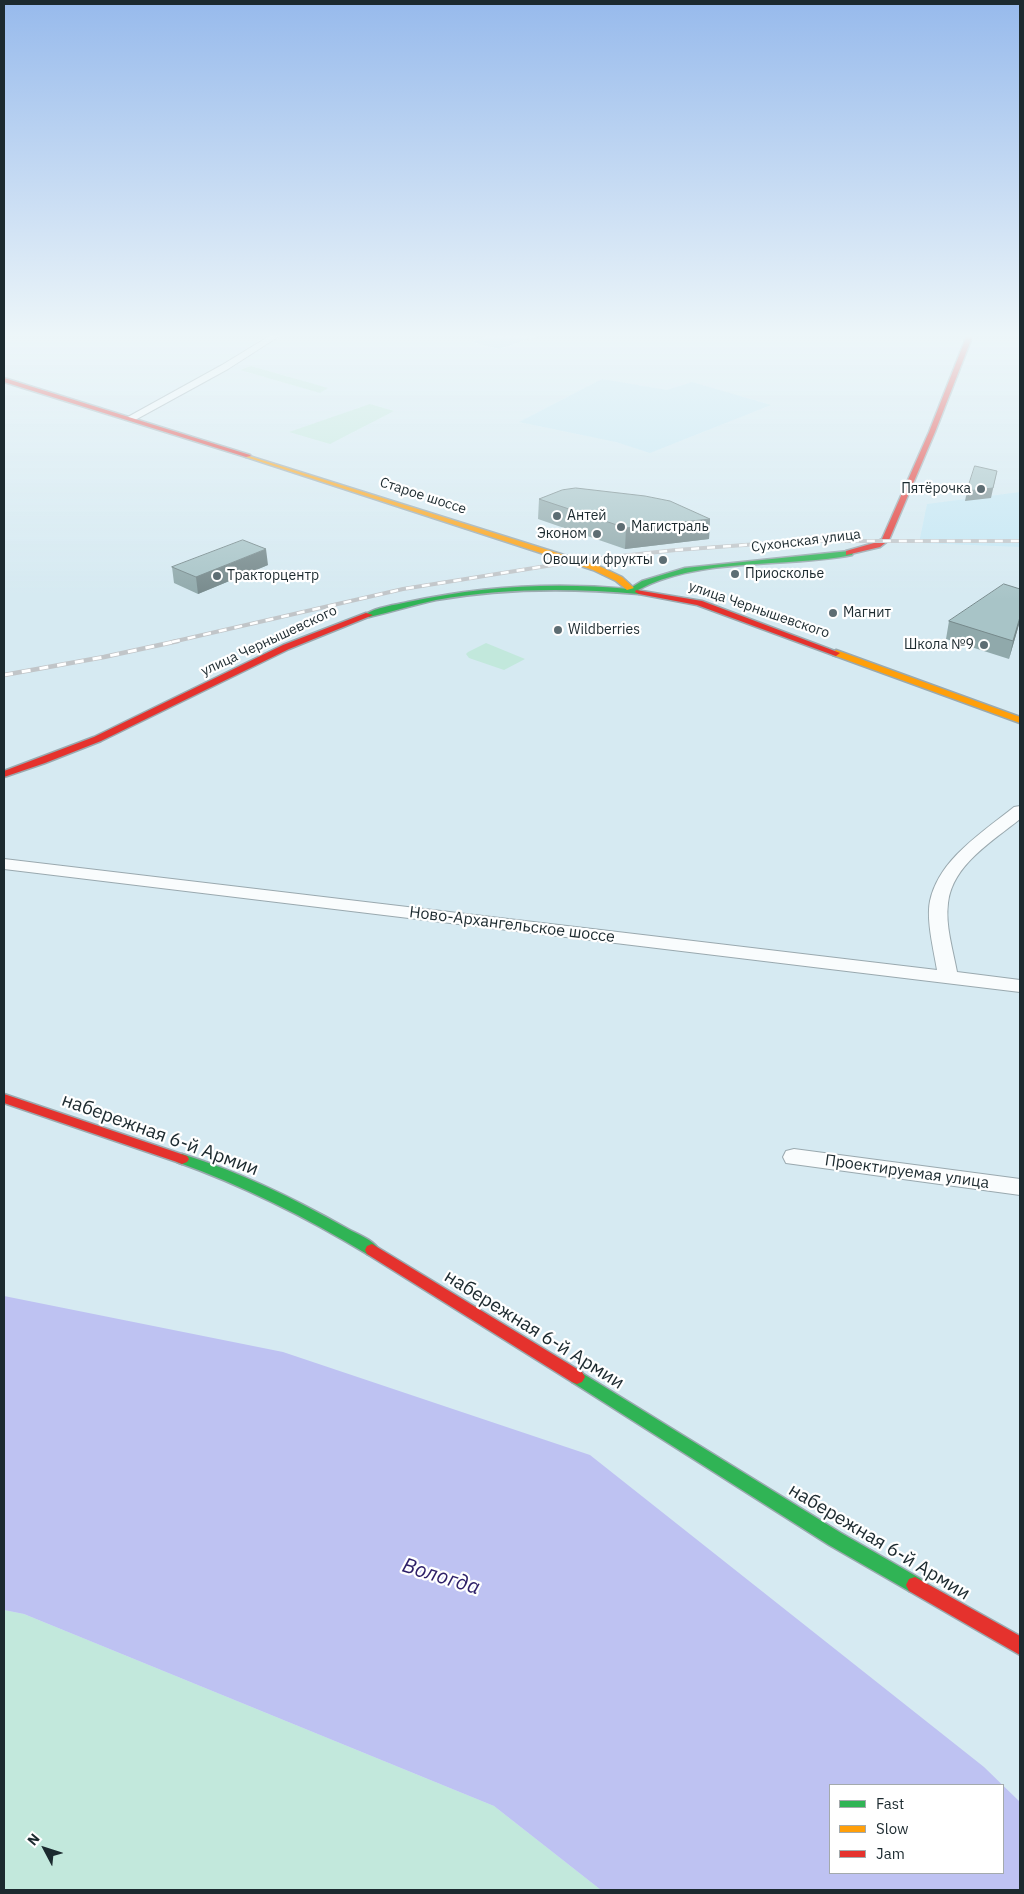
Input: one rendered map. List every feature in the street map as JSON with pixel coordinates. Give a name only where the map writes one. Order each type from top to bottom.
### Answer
[{"type":"street","name":"Старое шоссе","points":[[148,423],[596,568],[619,579],[632,591]]},
{"type":"street","name":"Сухонская улица","points":[[632,591],[645,583],[685,570],[849,553],[865,550],[885,540],[935,423]]},
{"type":"street","name":"улица Чернышевского","points":[[4,774],[72,750],[116,731],[294,642],[335,625],[379,611],[434,598],[498,590],[580,587],[632,591],[683,599],[1020,720]]},
{"type":"street","points":[[948,977],[939,902],[950,872],[974,848],[1020,811]]},
{"type":"street","name":"Ново-Архангельское шоссе","points":[[4,864],[1020,986]]},
{"type":"street","name":"набережная 6-й Армии","points":[[4,1098],[227,1174],[340,1230],[642,1416],[835,1539],[1020,1646]]},
{"type":"street","name":"Проектируемая улица","points":[[794,1157],[1020,1187]]},
{"type":"shaded area","points":[[526,423],[725,423],[650,453],[616,442]]},
{"type":"shaded area","points":[[1020,492],[1020,547],[919,543],[927,504]]},
{"type":"green space","points":[[314,423],[370,423],[330,444],[289,432]]},
{"type":"green space","points":[[486,643],[525,659],[504,670],[469,658],[466,654]]},
{"type":"green space","points":[[4,1610],[24,1614],[494,1806],[601,1890],[4,1890]]},
{"type":"water","name":"Вологда","points":[[4,1296],[283,1352],[590,1455],[984,1767],[1002,1784],[829,1784],[829,1874],[1004,1874],[1004,1786],[1020,1802],[1020,1890],[601,1890],[494,1806],[24,1614],[4,1610]]},
{"type":"building","points":[[975,466],[997,471],[993,488],[967,491]]},
{"type":"building","points":[[576,488],[645,496],[670,501],[710,519],[626,528],[539,499],[562,490]]},
{"type":"building","points":[[243,540],[266,549],[196,577],[172,567]]},
{"type":"building","points":[[1004,584],[1020,589],[1020,617],[1013,641],[949,621]]},
{"type":"railway","points":[[172,642],[403,589],[584,560],[676,550],[799,541],[1020,541]]},
{"type":"railway","points":[[4,675],[104,657],[178,641]]},
{"type":"traffic: fast","points":[[632,590],[645,583],[685,570],[849,553]]},
{"type":"traffic: fast","points":[[369,615],[436,598],[503,589],[571,587],[639,592]]},
{"type":"traffic: fast","points":[[182,1159],[231,1177],[279,1199],[326,1223],[372,1250]]},
{"type":"traffic: fast","points":[[577,1377],[835,1539],[915,1585]]},
{"type":"traffic: slow","points":[[248,456],[596,568],[619,579],[630,588]]},
{"type":"traffic: slow","points":[[836,653],[1020,720]]},
{"type":"traffic: jam","points":[[143,423],[248,456]]},
{"type":"traffic: jam","points":[[849,553],[877,545],[885,540],[935,423]]},
{"type":"traffic: jam","points":[[639,592],[699,603],[836,653]]},
{"type":"traffic: jam","points":[[4,774],[98,739],[286,647],[341,624],[369,615]]},
{"type":"traffic: jam","points":[[4,1098],[182,1159]]},
{"type":"traffic: jam","points":[[372,1250],[577,1377]]},
{"type":"traffic: jam","points":[[915,1585],[1020,1646]]},
{"type":"place","name":"Пятёрочка","points":[[981,489]]},
{"type":"place","name":"Антей","points":[[557,516]]},
{"type":"place","name":"Магистраль","points":[[621,527]]},
{"type":"place","name":"Эконом","points":[[597,534]]},
{"type":"place","name":"Овощи и фрукты","points":[[663,560]]},
{"type":"place","name":"Приосколье","points":[[735,574]]},
{"type":"place","name":"Тракторцентр","points":[[217,576]]},
{"type":"place","name":"Магнит","points":[[833,613]]},
{"type":"place","name":"Wildberries","points":[[558,630]]},
{"type":"place","name":"Школа №9","points":[[984,645]]}]
